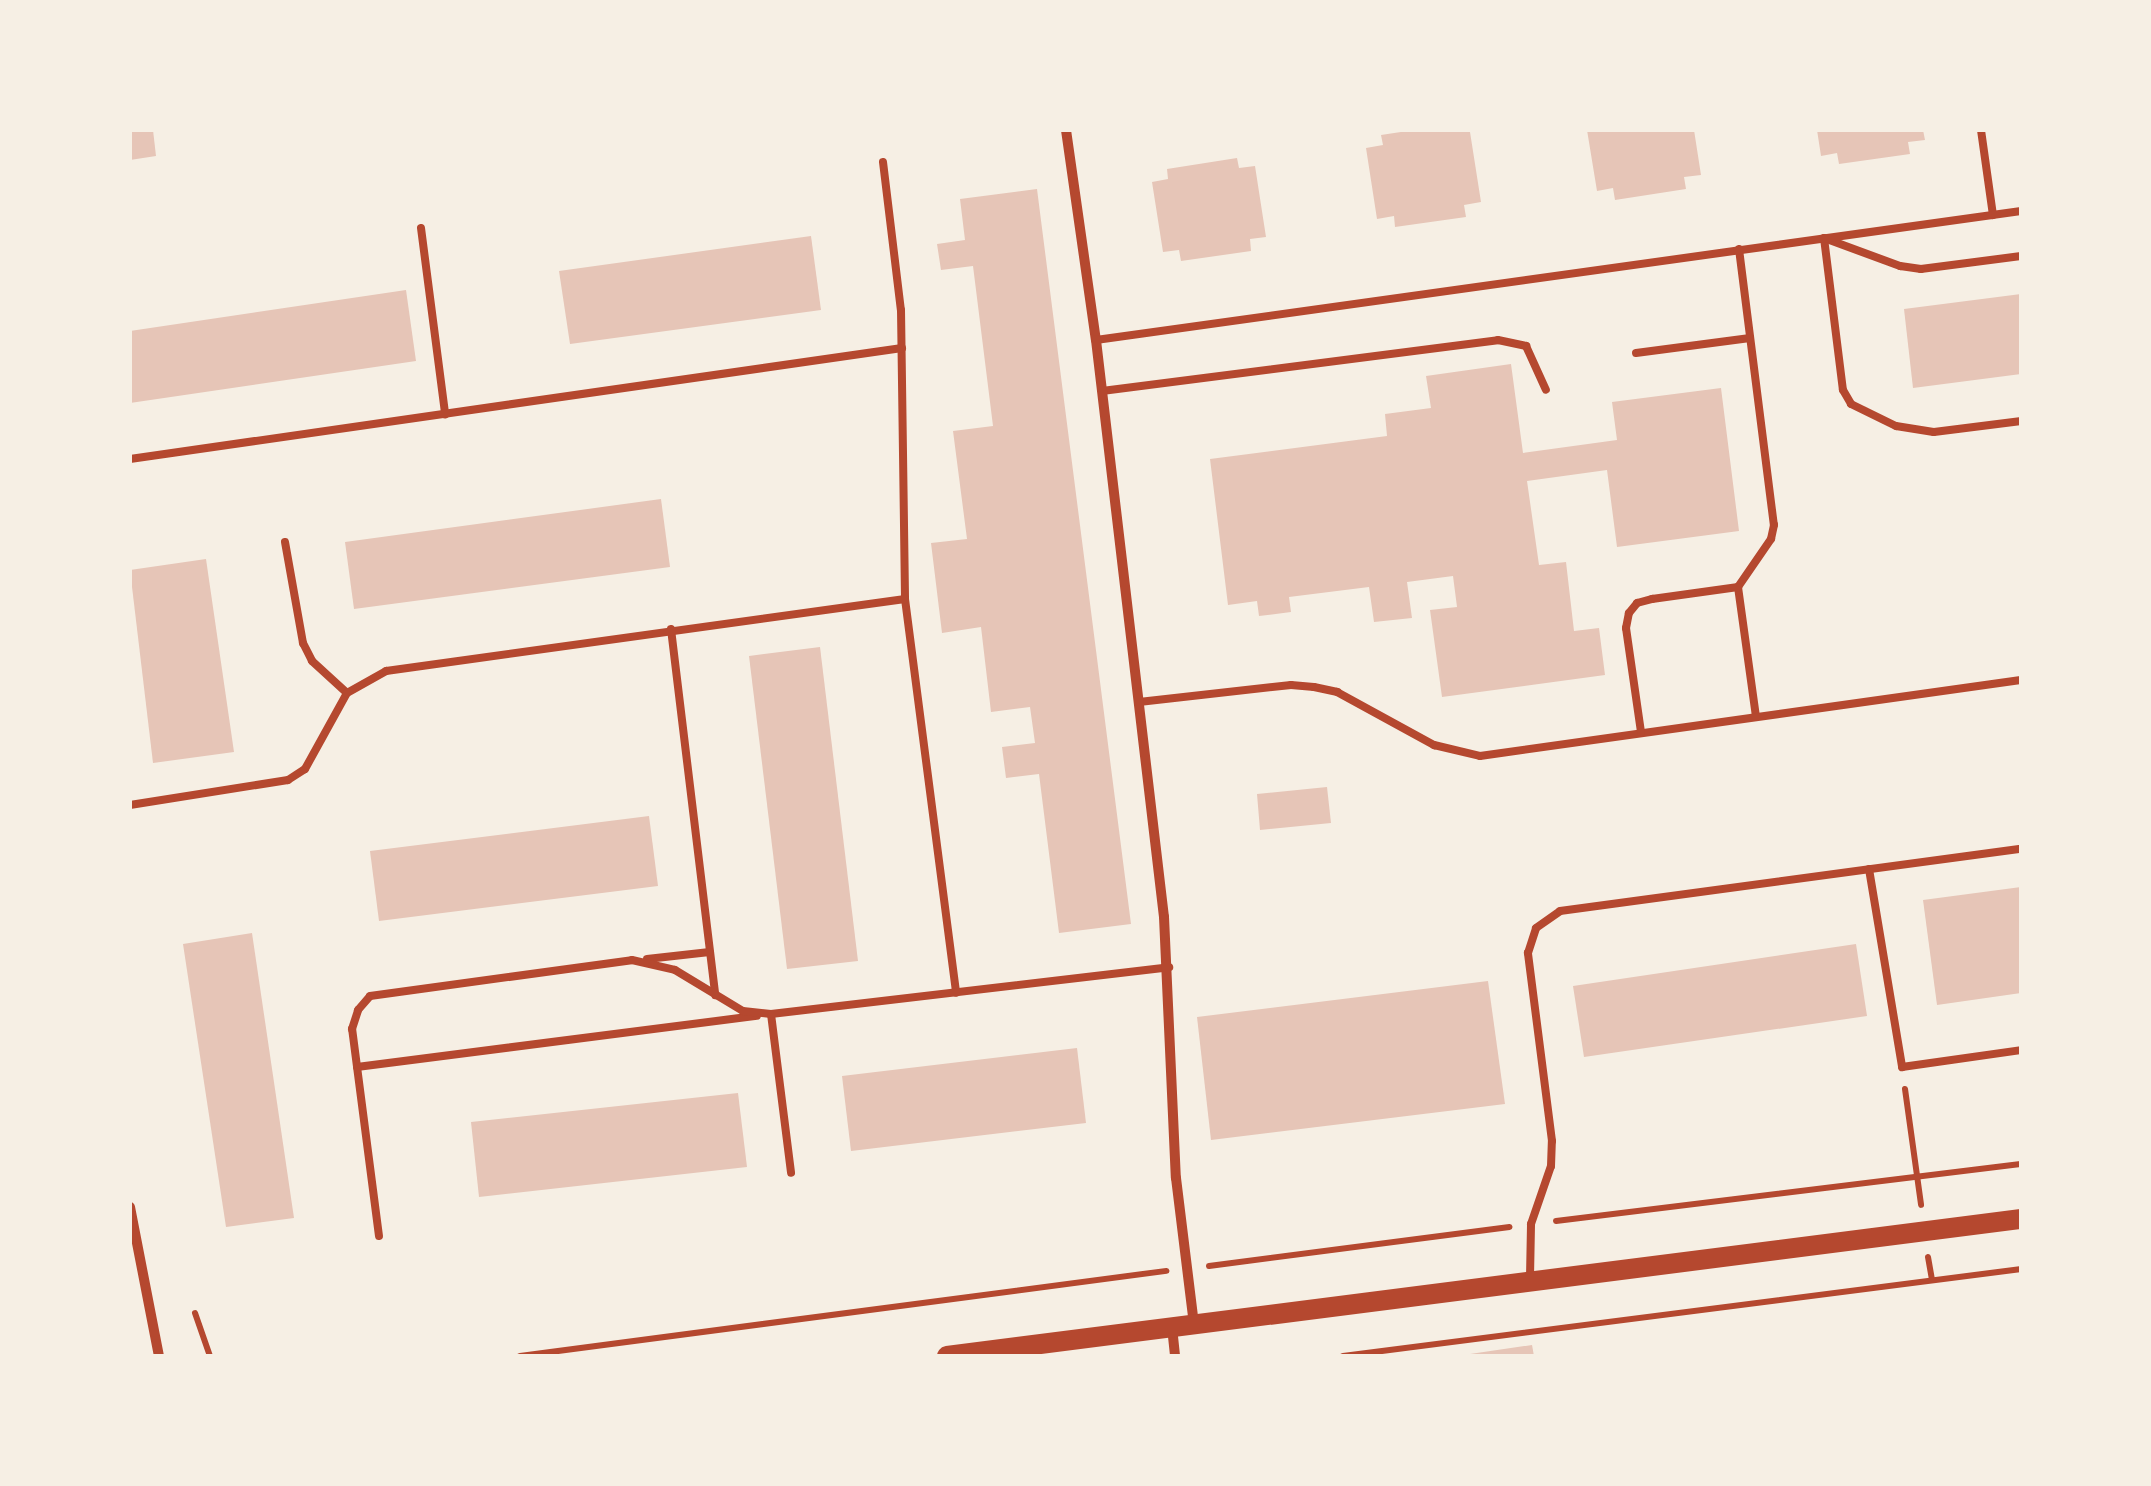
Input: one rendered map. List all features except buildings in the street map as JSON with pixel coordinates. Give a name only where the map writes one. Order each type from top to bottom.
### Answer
[{"type":"main road","points":[[947,1356],[2021,1219]]},
{"type":"street","points":[[1066,130],[1096,340],[1169,967],[1176,1178],[1194,1324]]},
{"type":"street","points":[[130,1207],[159,1356]]},
{"type":"street","points":[[1172,1327],[1176,1356]]},
{"type":"lane","points":[[1982,130],[1994,215]]},
{"type":"lane","points":[[883,162],[902,348],[906,599],[956,993]]},
{"type":"lane","points":[[1096,340],[2021,211]]},
{"type":"lane","points":[[421,228],[445,414]]},
{"type":"lane","points":[[1824,238],[1900,266],[1921,269],[2021,256]]},
{"type":"lane","points":[[1824,238],[1844,390],[1851,404],[1896,426],[1934,432],[2021,421]]},
{"type":"lane","points":[[1739,249],[1774,525],[1771,538],[1738,587],[1756,717]]},
{"type":"lane","points":[[1636,353],[1750,338]]},
{"type":"lane","points":[[1102,391],[1498,340],[1526,346],[1546,390]]},
{"type":"lane","points":[[130,459],[902,348]]},
{"type":"lane","points":[[285,542],[303,642],[312,661],[347,693]]},
{"type":"lane","points":[[1641,732],[1626,628],[1629,614],[1637,603],[1652,599],[1738,587]]},
{"type":"lane","points":[[130,805],[288,780],[305,769],[347,693],[386,671],[906,599]]},
{"type":"lane","points":[[672,629],[715,995]]},
{"type":"lane","points":[[1138,702],[1291,685],[1314,686],[1337,692],[1434,744],[1480,756],[2021,680]]},
{"type":"lane","points":[[1530,1282],[1531,1224],[1551,1166],[1552,1141],[1528,953],[1536,928],[1560,911],[2021,849]]},
{"type":"lane","points":[[1870,869],[1902,1067],[2021,1050]]},
{"type":"lane","points":[[379,1236],[352,1029],[358,1010],[370,996],[710,952]]},
{"type":"lane","points":[[632,960],[675,970],[743,1010],[771,1014]]},
{"type":"lane","points":[[357,1068],[1169,967]]},
{"type":"lane","points":[[771,1014],[791,1173]]},
{"type":"path","points":[[1902,1067],[1932,1280]]},
{"type":"path","points":[[520,1356],[2021,1164]]},
{"type":"path","points":[[1343,1356],[2021,1269]]},
{"type":"path","points":[[195,1313],[210,1356]]}]
